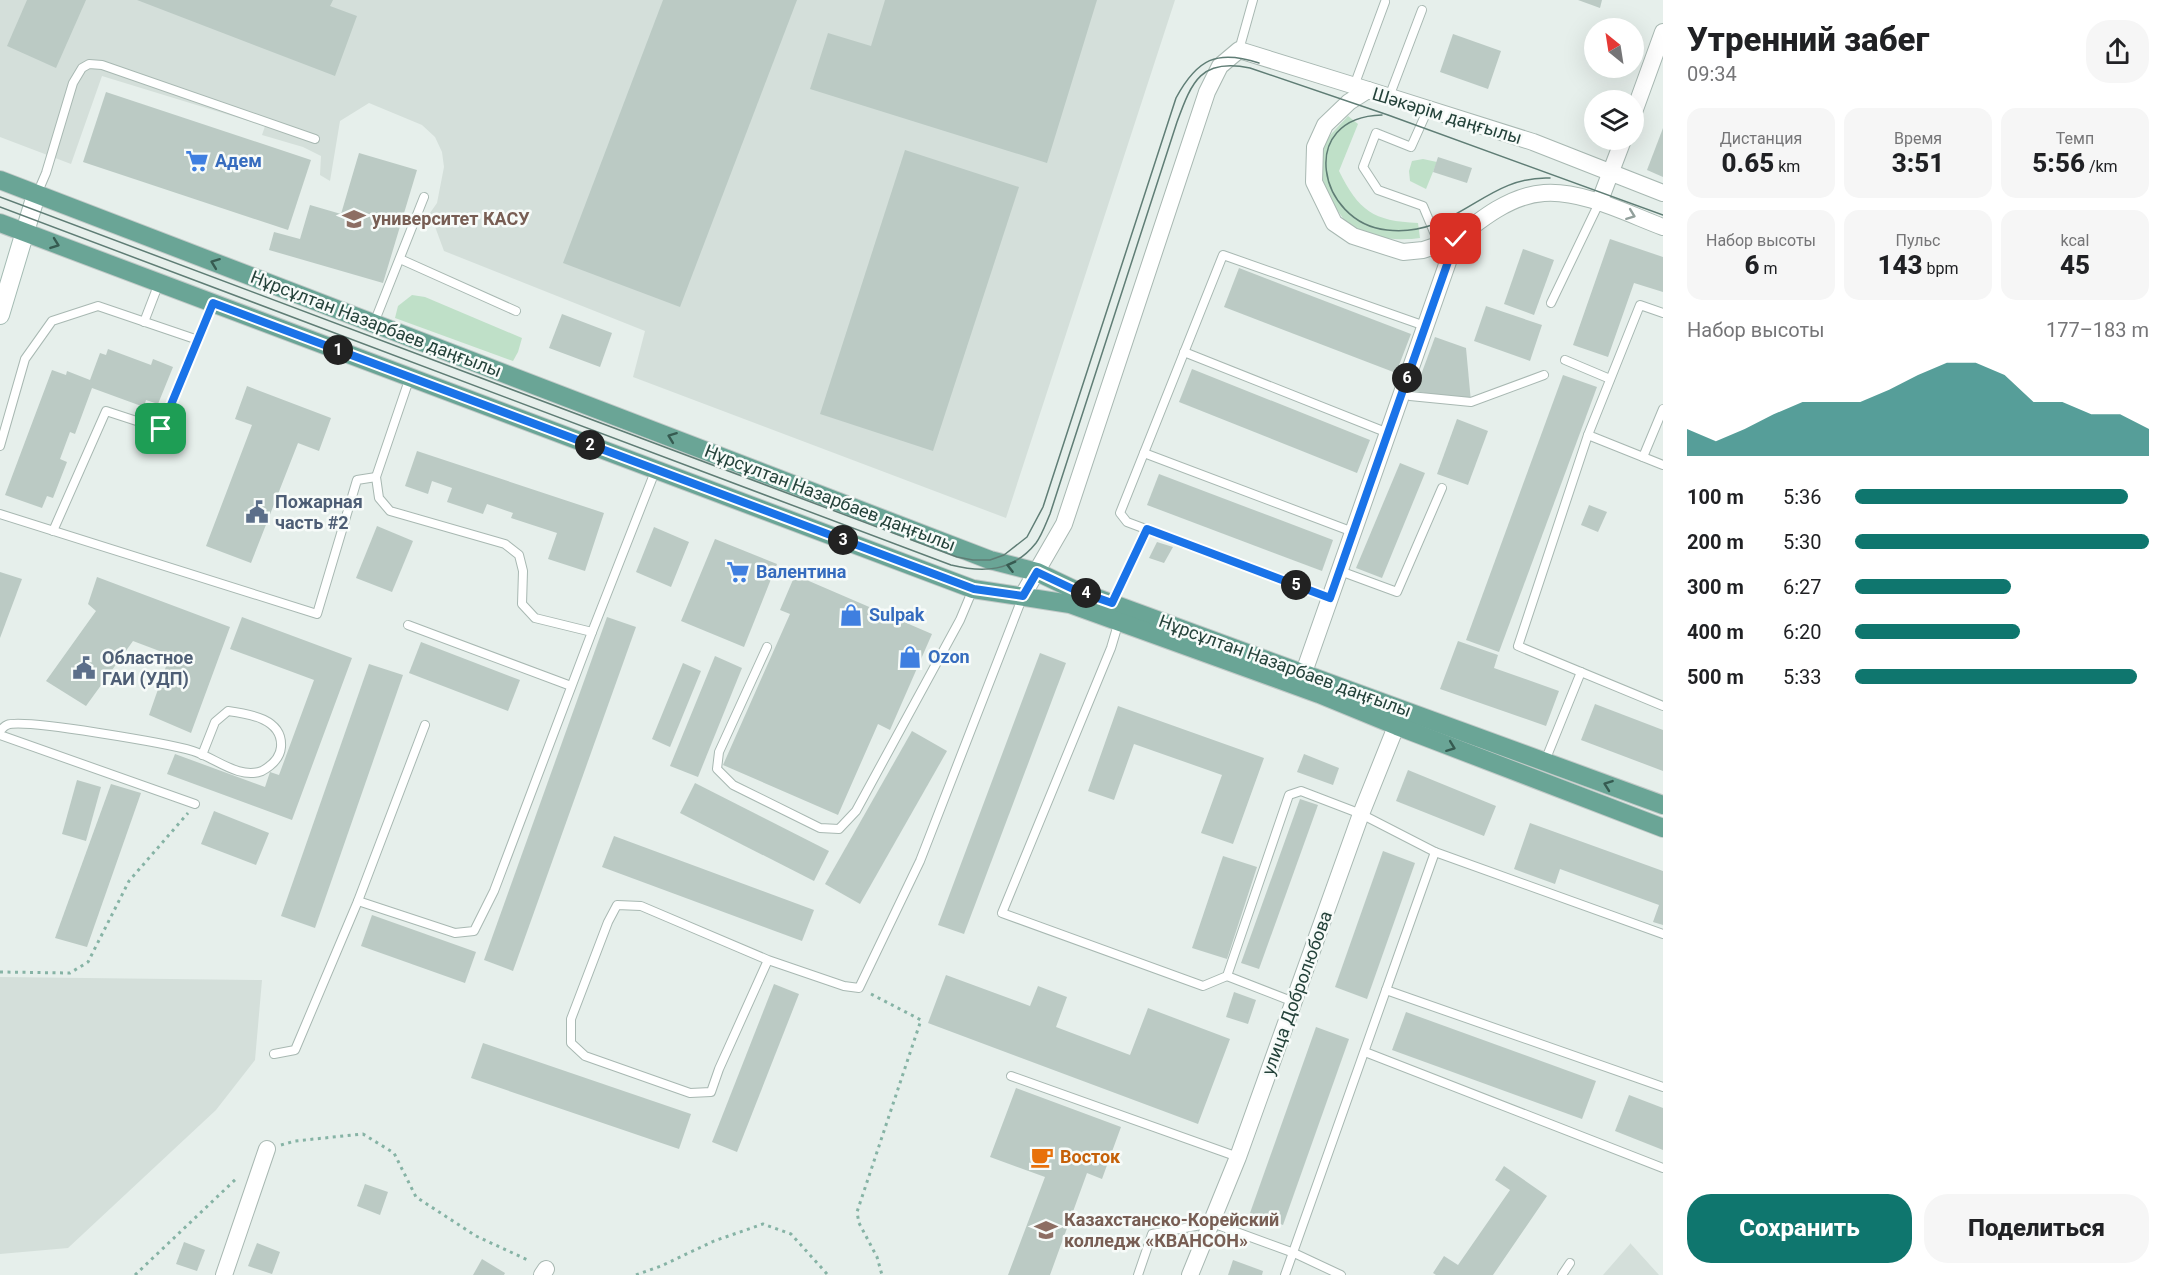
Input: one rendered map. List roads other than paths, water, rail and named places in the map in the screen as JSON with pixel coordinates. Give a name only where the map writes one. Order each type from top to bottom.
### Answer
[{"type":"main road","name":"Нұрсұлтан Назарбаев даңғылы","points":[[0,180],[979,555],[1037,572],[1075,590],[1304,672],[1400,718],[1663,828]]},
{"type":"main road","name":"Нұрсұлтан Назарбаев даңғылы","points":[[0,223],[974,589],[1070,604],[1319,694],[1545,762],[1663,805]]},
{"type":"street","points":[[1642,90],[1663,32]]},
{"type":"street","points":[[1023,596],[1064,524],[1207,92],[1220,66],[1239,50],[1361,88]]},
{"type":"street","name":"Шәкәрім даңғылы","points":[[1456,239],[1424,250],[1403,252],[1353,236],[1334,223],[1314,182],[1315,147],[1325,125],[1361,88],[1533,142],[1663,193]]},
{"type":"street","points":[[1599,203],[1619,150]]},
{"type":"street","points":[[1304,672],[1456,239],[1479,220],[1513,201],[1542,193],[1566,193],[1663,227]]},
{"type":"street","points":[[0,315],[36,195]]},
{"type":"street","name":"улица Добролюбова","points":[[1190,1275],[1238,1157],[1361,813],[1400,718]]},
{"type":"street","points":[[224,1275],[267,1149]]},
{"type":"lane","points":[[1239,50],[1253,0]]},
{"type":"lane","points":[[1361,88],[1385,2]]},
{"type":"lane","points":[[1389,97],[1422,10]]},
{"type":"lane","points":[[36,195],[46,173],[73,83],[82,68],[89,64],[102,64],[315,139]]},
{"type":"lane","points":[[1428,109],[1411,147],[1376,133],[1363,167],[1378,190],[1423,206],[1439,244]]},
{"type":"lane","points":[[374,324],[424,197]]},
{"type":"lane","points":[[1551,303],[1599,203]]},
{"type":"lane","points":[[1330,598],[1127,522],[1120,513],[1223,255],[1425,326]]},
{"type":"lane","points":[[400,259],[516,311]]},
{"type":"lane","points":[[144,322],[159,282]]},
{"type":"lane","points":[[53,531],[106,411],[161,429],[213,303]]},
{"type":"lane","points":[[1663,313],[1640,305],[1588,435],[1518,646],[1663,706]]},
{"type":"lane","points":[[0,446],[25,359],[52,321],[98,306],[198,340]]},
{"type":"lane","points":[[1184,352],[1388,433]]},
{"type":"lane","points":[[1565,360],[1610,380]]},
{"type":"lane","points":[[1410,396],[1471,402],[1544,375]]},
{"type":"lane","points":[[411,377],[376,477],[379,498],[390,511],[505,544],[519,555],[523,571],[522,604],[535,618],[592,632]]},
{"type":"lane","points":[[1643,457],[1663,409]]},
{"type":"lane","points":[[1588,435],[1663,465]]},
{"type":"lane","points":[[1144,453],[1353,532]]},
{"type":"lane","points":[[358,901],[455,933],[474,932],[494,891],[656,470]]},
{"type":"lane","points":[[0,514],[317,614],[357,480],[376,477]]},
{"type":"lane","points":[[1340,571],[1397,592],[1443,488]]},
{"type":"lane","points":[[1112,603],[1147,529]]},
{"type":"lane","points":[[767,647],[719,752],[717,769],[733,785],[820,828],[839,829],[856,811],[960,620],[974,589]]},
{"type":"lane","points":[[768,960],[711,1092],[690,1093],[585,1056],[571,1043],[571,1019],[608,922],[617,905],[641,906],[768,960],[844,986],[859,988],[920,861],[1023,596]]},
{"type":"lane","points":[[1119,621],[1111,648],[1002,913],[1203,986],[1227,976],[1294,1002]]},
{"type":"lane","points":[[408,625],[571,686]]},
{"type":"lane","points":[[1545,762],[1581,672]]},
{"type":"lane","points":[[195,804],[0,733],[8,725],[31,724],[104,735],[194,751],[202,755],[231,769],[255,773],[271,766],[280,752],[282,736],[274,725],[249,714],[228,711],[215,722],[202,755]]},
{"type":"lane","points":[[274,1054],[295,1050],[358,901],[425,725]]},
{"type":"lane","points":[[1227,976],[1289,795],[1301,790],[1361,813],[1435,852],[1663,934]]},
{"type":"lane","points":[[1285,1275],[1435,852]]},
{"type":"lane","points":[[1386,990],[1663,1087]]},
{"type":"lane","points":[[1365,1052],[1663,1168]]},
{"type":"lane","points":[[1011,1076],[1238,1157]]},
{"type":"lane","points":[[1138,1275],[1152,1234],[1212,1223],[1294,1253],[1341,1275]]},
{"type":"lane","points":[[1562,1275],[1570,1263]]},
{"type":"tram line","points":[[0,197],[957,557],[990,560],[1004,555],[1027,537],[1043,507],[1176,98],[1192,74],[1200,66],[1210,61],[1231,57],[1259,63]]},
{"type":"tram line","points":[[0,207],[951,565],[975,569],[997,568],[1018,560],[1036,543],[1044,529],[1177,122],[1194,84],[1209,70],[1220,66],[1250,68],[1388,115],[1663,215]]},
{"type":"tram line","points":[[1382,115],[1355,120],[1337,133],[1328,150],[1326,171],[1332,191],[1345,209],[1363,223],[1387,230],[1411,230],[1432,225],[1507,186],[1527,180],[1550,178]]},
{"type":"place","name":"Адем","points":[[197,161]]},
{"type":"place","name":"университет КАСУ","points":[[354,219]]},
{"type":"place","name":"Пожарная часть #2","points":[[257,512]]},
{"type":"place","name":"Валентина","points":[[738,572]]},
{"type":"place","name":"Sulpak","points":[[851,615]]},
{"type":"place","name":"Ozon","points":[[910,657]]},
{"type":"place","name":"Областное ГАИ (УДП)","points":[[84,668]]},
{"type":"place","name":"Восток","points":[[1042,1157]]},
{"type":"place","name":"Казахстанско-Корейский колледж «КВАНСОН»","points":[[1046,1230]]}]
